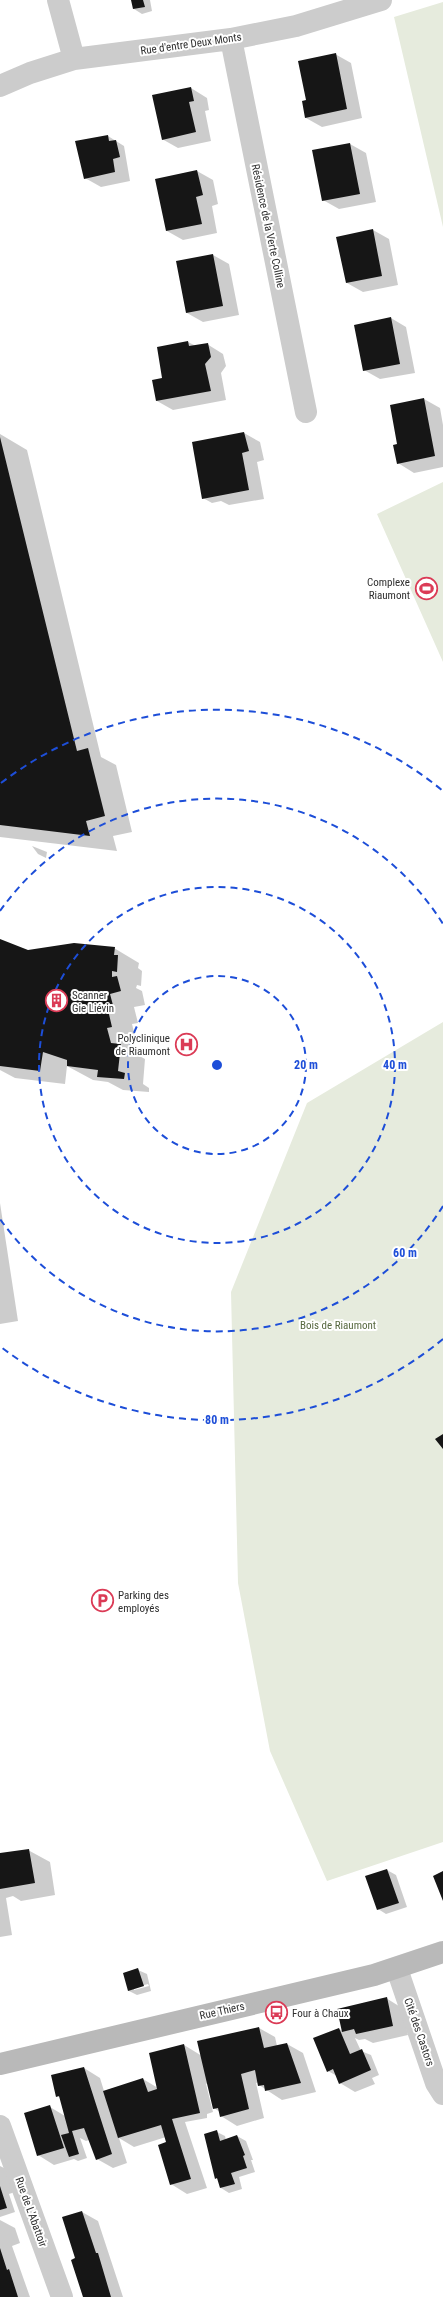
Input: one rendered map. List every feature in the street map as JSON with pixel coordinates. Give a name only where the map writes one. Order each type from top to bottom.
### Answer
[{"type":"street","points":[[58,0],[74,59]]},
{"type":"street","name":"Rue d'entre Deux Monts","points":[[0,86],[30,73],[74,59],[231,40],[296,26],[381,0]]},
{"type":"street","name":"Résidence de la Verte Colline","points":[[231,40],[306,412]]},
{"type":"street","name":"Rue Thiers","points":[[0,2064],[396,1969],[443,1952]]},
{"type":"street","name":"Cité des Castors","points":[[396,1969],[436,2083],[443,2094]]},
{"type":"street","name":"Rue de L'Abattoir","points":[[0,2126],[62,2297]]},
{"type":"green space","points":[[443,2],[443,227],[394,17]]},
{"type":"green space","name":"Complexe Riaumont","points":[[443,482],[443,662],[377,514]]},
{"type":"green space","name":"Bois de Riaumont","points":[[443,1022],[443,1842],[327,1881],[270,1751],[238,1583],[231,1292],[307,1103]]},
{"type":"building","points":[[131,0],[143,0],[145,7],[133,9]]},
{"type":"building","points":[[336,53],[347,109],[305,118],[302,101],[306,100],[298,61]]},
{"type":"building","points":[[191,87],[194,101],[189,102],[196,132],[162,140],[152,95]]},
{"type":"building","points":[[108,135],[109,141],[116,140],[120,157],[113,159],[115,172],[84,179],[75,141]]},
{"type":"building","points":[[350,143],[360,194],[322,201],[312,150]]},
{"type":"building","points":[[197,170],[203,195],[196,197],[202,224],[166,231],[155,179]]},
{"type":"building","points":[[373,229],[382,276],[346,283],[336,237]]},
{"type":"building","points":[[213,254],[223,306],[186,313],[176,261]]},
{"type":"building","points":[[391,317],[400,364],[363,371],[354,325]]},
{"type":"building","points":[[188,341],[189,346],[208,343],[211,357],[205,364],[211,391],[156,401],[152,380],[162,378],[157,347]]},
{"type":"building","points":[[424,398],[435,456],[397,464],[393,445],[397,444],[390,405]]},
{"type":"building","points":[[244,432],[249,451],[242,453],[249,490],[202,499],[192,442]]},
{"type":"building","points":[[0,437],[77,751],[88,748],[105,816],[86,821],[90,836],[0,825]]},
{"type":"building","name":"Scanner Gie Liévin","points":[[0,939],[28,950],[74,943],[115,947],[114,955],[118,955],[117,972],[112,971],[112,977],[117,976],[121,991],[110,994],[114,1009],[108,1010],[112,1027],[107,1028],[111,1043],[121,1044],[118,1071],[125,1073],[124,1079],[97,1077],[98,1070],[67,1066],[67,1060],[43,1052],[40,1071],[0,1066]]},
{"type":"building","points":[[443,1434],[443,1449],[435,1439]]},
{"type":"building","points":[[29,1849],[35,1883],[0,1889],[0,1853]]},
{"type":"building","points":[[387,1869],[399,1903],[377,1910],[365,1876]]},
{"type":"building","points":[[443,1871],[443,1901],[433,1876]]},
{"type":"building","points":[[138,1968],[144,1986],[128,1991],[123,1973]]},
{"type":"building","points":[[387,1997],[393,2026],[356,2034],[354,2029],[342,2032],[337,2009]]},
{"type":"building","points":[[259,2027],[264,2048],[287,2043],[301,2083],[265,2091],[264,2085],[258,2086],[255,2070],[241,2074],[249,2109],[220,2117],[218,2108],[213,2109],[197,2041]]},
{"type":"building","points":[[339,2028],[350,2054],[362,2049],[371,2070],[339,2084],[333,2069],[327,2072],[313,2038]]},
{"type":"building","points":[[184,2044],[200,2113],[172,2119],[191,2179],[170,2185],[158,2145],[166,2142],[161,2125],[118,2138],[103,2091],[143,2078],[148,2092],[157,2089],[149,2053]]},
{"type":"building","points":[[84,2067],[112,2154],[96,2160],[84,2128],[72,2131],[79,2154],[69,2157],[61,2135],[69,2133],[59,2096],[56,2097],[51,2075]]},
{"type":"building","points":[[50,2105],[64,2148],[37,2156],[24,2113]]},
{"type":"building","points":[[217,2130],[220,2141],[237,2135],[245,2155],[243,2156],[247,2168],[231,2173],[235,2184],[220,2188],[217,2178],[215,2179],[204,2134]]},
{"type":"building","points":[[0,2186],[7,2208],[0,2210]]},
{"type":"building","points":[[82,2211],[96,2253],[98,2253],[111,2297],[83,2297],[71,2260],[75,2258],[62,2217]]},
{"type":"building","points":[[0,2248],[7,2270],[9,2269],[18,2297],[0,2297]]},
{"type":"place","name":"Complexe Riaumont","points":[[426,588]]},
{"type":"place","name":"Scanner Gie Liévin","points":[[56,1001]]},
{"type":"place","name":"Polyclinique de Riaumont","points":[[186,1044]]},
{"type":"place","name":"Parking des employés","points":[[102,1601]]},
{"type":"place","name":"Four à Chaux","points":[[277,2013]]}]
